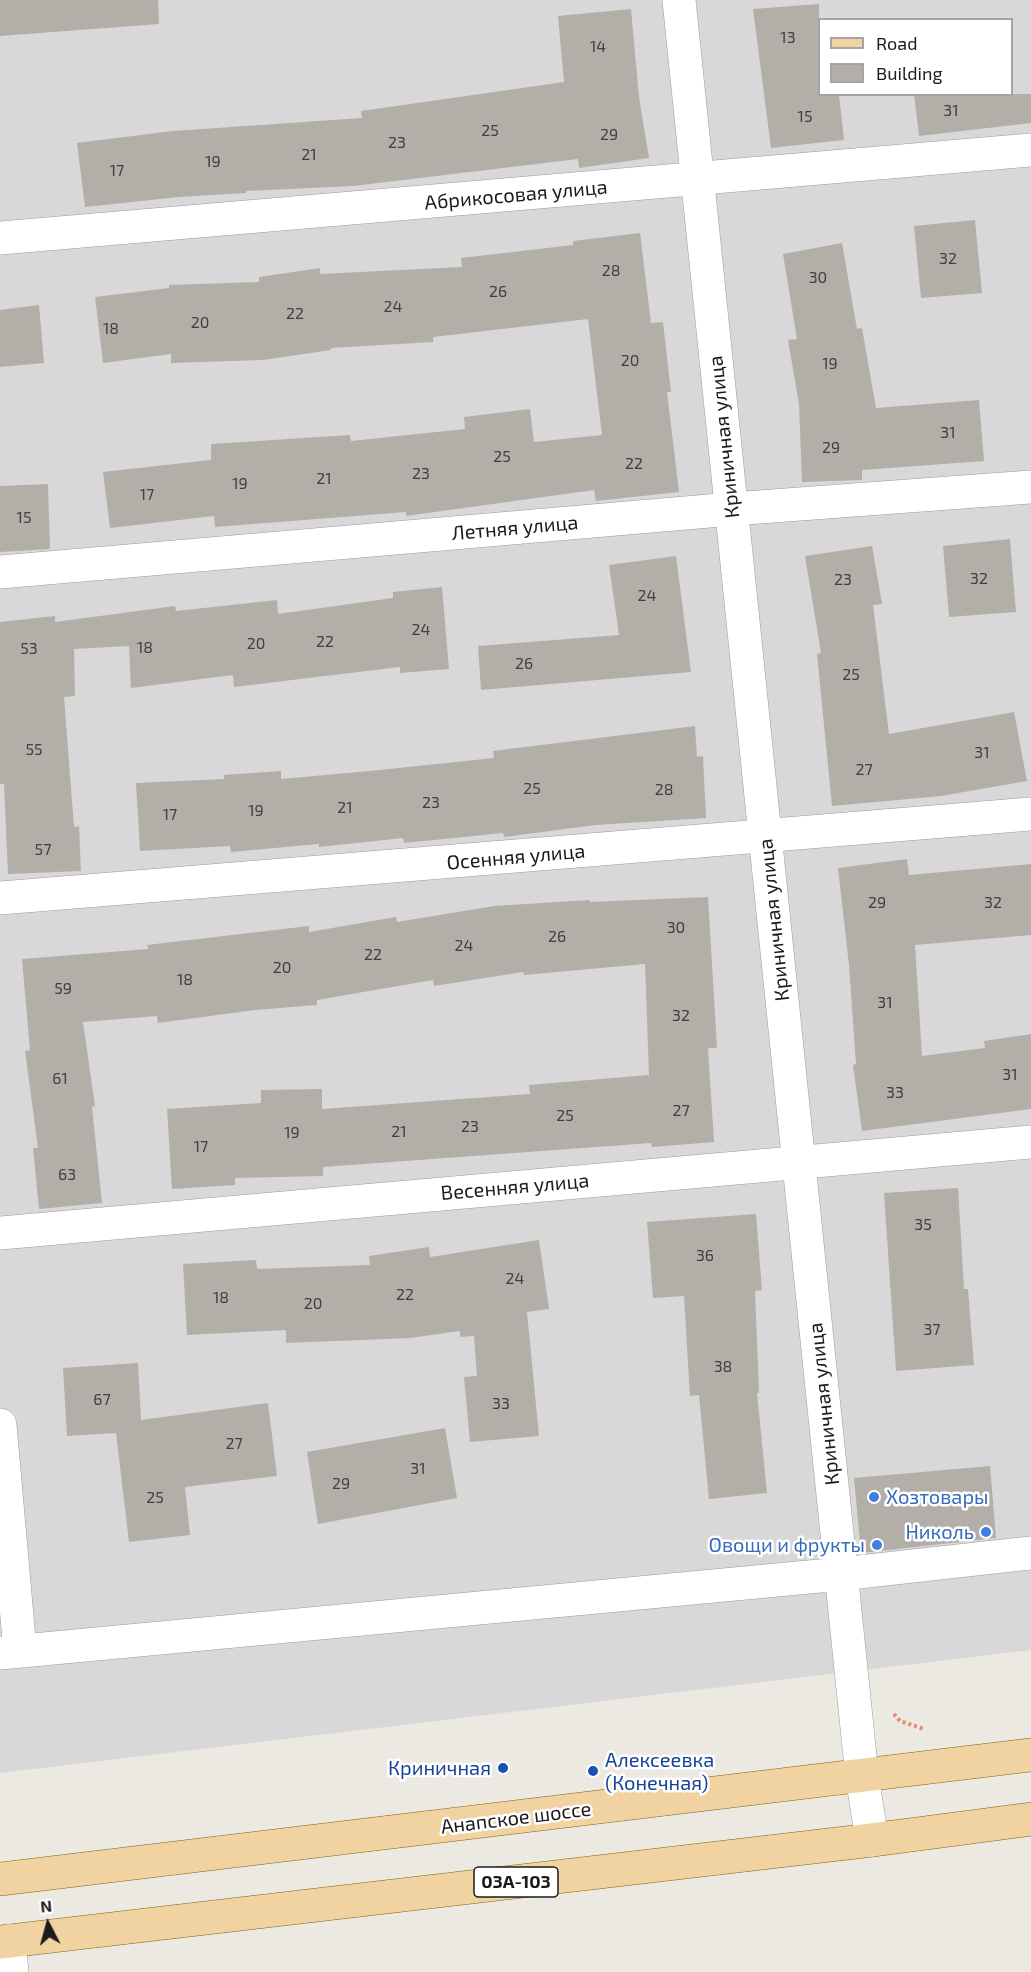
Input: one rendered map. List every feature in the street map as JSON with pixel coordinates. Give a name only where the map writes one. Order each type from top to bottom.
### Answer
[{"type":"main road","name":"Анапское шоссе","points":[[0,1879],[1031,1755]]},
{"type":"main road","name":"03А-103","points":[[7,1952],[1031,1819]]},
{"type":"street","name":"Криничная улица","points":[[679,0],[862,1776],[872,1840]]},
{"type":"street","name":"Абрикосовая улица","points":[[0,238],[1031,150]]},
{"type":"street","name":"Летняя улица","points":[[0,572],[732,509],[1031,487]]},
{"type":"street","name":"Осенняя улица","points":[[0,898],[1031,814]]},
{"type":"street","name":"Весенняя улица","points":[[0,1233],[1031,1142]]},
{"type":"street","points":[[0,1425],[10,1652],[842,1574],[1031,1553]]},
{"type":"path","points":[[887,1705],[900,1720],[929,1731]]},
{"type":"shaded area","points":[[0,0],[1031,0],[1031,1650],[0,1773]]},
{"type":"building","points":[[0,0],[158,0],[159,24],[0,36]]},
{"type":"building","points":[[819,4],[818,96],[839,96],[844,140],[771,148],[753,9]]},
{"type":"building","points":[[631,9],[639,97],[649,158],[579,168],[578,159],[353,186],[246,191],[246,193],[179,197],[85,207],[77,143],[173,131],[362,118],[361,111],[564,82],[558,16]]},
{"type":"building","points":[[1031,94],[1031,123],[919,136],[914,96]]},
{"type":"building","points":[[975,220],[982,293],[921,298],[914,226]]},
{"type":"building","points":[[640,233],[651,323],[663,322],[671,392],[667,392],[679,492],[596,501],[594,490],[406,516],[406,512],[215,527],[214,516],[110,528],[103,472],[211,460],[211,444],[350,435],[351,441],[465,429],[464,417],[530,409],[534,442],[602,435],[588,319],[433,337],[433,342],[331,348],[331,350],[263,360],[171,363],[171,354],[103,363],[95,297],[169,288],[169,285],[259,282],[259,277],[320,268],[320,274],[462,267],[461,258],[573,245],[573,241]]},
{"type":"building","points":[[842,243],[857,329],[862,328],[876,408],[979,400],[984,461],[862,470],[862,480],[802,482],[799,404],[788,340],[797,339],[783,254]]},
{"type":"building","points":[[39,305],[44,363],[0,367],[0,310]]},
{"type":"building","points":[[48,484],[50,549],[0,552],[0,486]]},
{"type":"building","points":[[1010,539],[1016,612],[949,617],[943,546]]},
{"type":"building","points":[[872,546],[882,604],[873,605],[889,734],[1014,712],[1027,781],[941,796],[832,806],[817,654],[821,653],[805,556]]},
{"type":"building","points":[[676,556],[691,672],[481,690],[478,646],[619,635],[609,565]]},
{"type":"building","points":[[442,587],[449,669],[400,673],[400,667],[234,687],[233,675],[131,688],[129,646],[74,649],[75,696],[64,697],[74,827],[79,826],[81,871],[8,874],[4,784],[0,784],[0,622],[55,616],[55,622],[175,606],[176,611],[277,600],[278,614],[393,598],[393,592]]},
{"type":"building","points":[[695,726],[697,757],[703,756],[706,818],[596,825],[504,837],[503,833],[404,843],[403,838],[319,847],[319,844],[231,852],[230,846],[140,851],[136,783],[224,779],[224,775],[281,771],[281,779],[370,771],[494,758],[493,751]]},
{"type":"building","points":[[907,859],[909,875],[1031,864],[1031,935],[915,945],[922,1056],[985,1048],[984,1041],[1031,1034],[1031,1109],[862,1131],[853,1065],[856,1064],[849,965],[838,868]]},
{"type":"building","points":[[708,897],[717,1048],[708,1048],[714,1142],[652,1147],[651,1143],[323,1167],[323,1176],[235,1178],[235,1185],[172,1189],[167,1109],[261,1103],[261,1090],[322,1089],[322,1109],[530,1094],[529,1085],[649,1075],[645,964],[524,975],[523,972],[434,986],[433,980],[317,1000],[317,1005],[255,1010],[158,1023],[157,1016],[83,1022],[95,1106],[92,1107],[102,1203],[39,1209],[33,1148],[38,1148],[25,1051],[30,1050],[22,959],[148,949],[147,945],[309,926],[309,932],[396,917],[397,922],[494,906],[590,900],[590,902]]},
{"type":"building","points":[[958,1188],[964,1289],[968,1289],[974,1365],[896,1371],[884,1193]]},
{"type":"building","points":[[756,1214],[762,1290],[755,1291],[759,1393],[757,1393],[767,1493],[709,1499],[699,1395],[690,1396],[684,1296],[653,1298],[647,1222]]},
{"type":"building","points":[[539,1240],[549,1309],[527,1312],[539,1436],[470,1442],[464,1377],[477,1376],[474,1336],[460,1337],[460,1331],[410,1338],[286,1343],[286,1330],[187,1335],[183,1264],[256,1260],[257,1269],[370,1265],[369,1256],[429,1247],[430,1257]]},
{"type":"building","points":[[138,1363],[141,1420],[268,1403],[277,1476],[185,1487],[190,1535],[129,1542],[116,1433],[67,1436],[63,1368]]},
{"type":"building","points":[[445,1428],[457,1498],[318,1524],[307,1452]]},
{"type":"building","points":[[990,1466],[996,1538],[861,1553],[854,1478]]},
{"type":"place","name":"Хозтовары","points":[[874,1497]]},
{"type":"place","name":"Николь","points":[[986,1532]]},
{"type":"place","name":"Овощи и фрукты","points":[[877,1545]]},
{"type":"place","name":"Криничная","points":[[503,1768]]},
{"type":"place","name":"Алексеевка (Конечная)","points":[[593,1771]]}]
